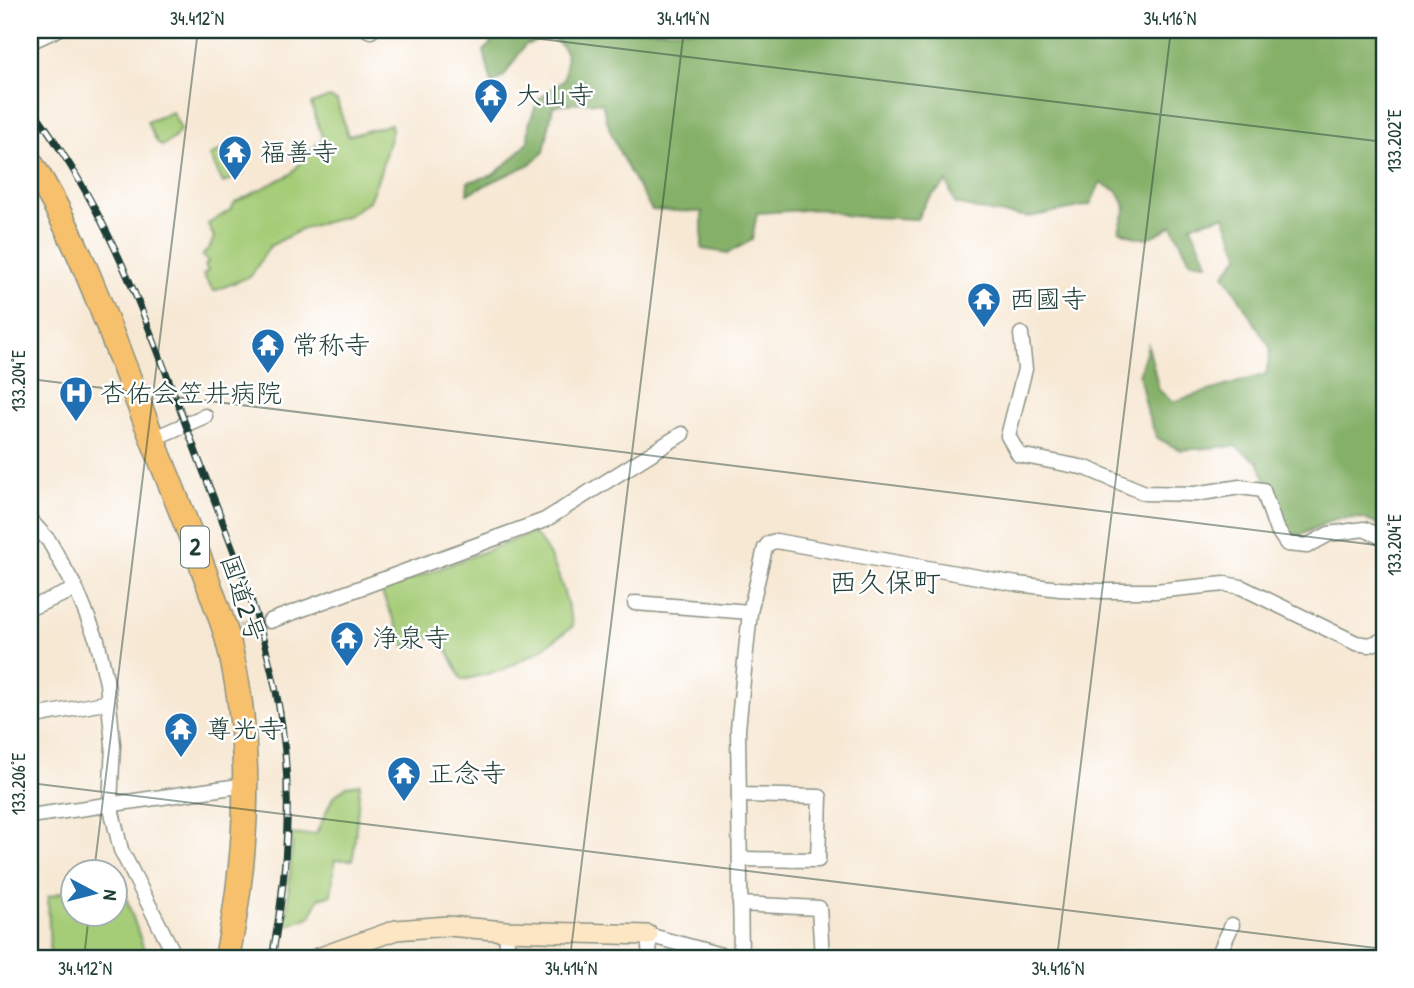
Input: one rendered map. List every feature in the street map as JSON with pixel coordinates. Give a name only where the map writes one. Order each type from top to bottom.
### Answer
[{"type":"highway","name":"国道2号","points":[[30,162],[54,202],[80,259],[200,559],[234,633],[246,785],[239,888],[227,958]]},
{"type":"street","points":[[30,43],[57,30]]},
{"type":"street","points":[[1021,334],[1025,369],[1008,436],[1019,455],[1086,468],[1145,493],[1195,494],[1240,487],[1263,490],[1276,528],[1287,544],[1307,546],[1329,534],[1364,529],[1384,538]]},
{"type":"street","points":[[152,439],[205,416]]},
{"type":"street","points":[[270,621],[545,520],[682,434]]},
{"type":"street","points":[[30,520],[49,541],[76,589],[97,640],[107,683],[113,745],[110,804],[121,850],[176,958]]},
{"type":"street","points":[[741,958],[738,729],[750,612],[765,548],[769,544],[776,541],[1017,584],[1060,589],[1155,591],[1225,584],[1241,587],[1356,643],[1369,645],[1384,640]]},
{"type":"street","points":[[30,608],[76,589]]},
{"type":"street","points":[[635,603],[750,612]]},
{"type":"street","points":[[30,718],[109,702]]},
{"type":"street","points":[[30,816],[246,785]]},
{"type":"street","points":[[739,795],[820,797],[818,860],[740,859]]},
{"type":"street","points":[[740,904],[819,908],[822,958]]},
{"type":"street","points":[[1217,958],[1232,925]]},
{"type":"street","points":[[318,958],[396,930],[448,926],[506,931],[648,935],[732,958]]},
{"type":"street","points":[[506,931],[508,958]]},
{"type":"street","points":[[648,935],[650,958]]},
{"type":"green space","points":[[502,30],[1384,30],[1384,527],[1362,518],[1334,519],[1301,535],[1281,533],[1269,488],[1258,462],[1235,446],[1180,450],[1157,438],[1148,415],[1139,374],[1148,345],[1159,390],[1172,402],[1266,374],[1271,349],[1224,274],[1240,255],[1224,216],[1190,225],[1208,263],[1190,261],[1172,225],[1146,238],[1134,237],[1119,230],[1126,208],[1118,191],[1100,183],[1090,205],[1029,217],[955,204],[947,182],[926,201],[917,219],[849,216],[819,209],[757,213],[752,240],[728,253],[702,249],[702,212],[652,210],[616,145],[602,103],[582,102],[553,106],[544,152],[530,164],[467,194],[468,182],[493,175],[528,142],[529,124],[538,100],[564,80],[567,60],[565,50],[549,37],[525,45],[504,76],[492,84],[484,51]]},
{"type":"green space","points":[[329,97],[337,101],[348,136],[391,124],[392,131],[380,173],[369,201],[347,216],[302,229],[270,246],[251,276],[214,291],[203,275],[208,270],[205,266],[208,262],[202,256],[214,237],[208,224],[230,210],[235,202],[291,174],[323,139],[311,104]]},
{"type":"green space","points":[[172,112],[181,129],[162,146],[157,142],[147,122]]},
{"type":"green space","points":[[228,146],[243,174],[223,183],[210,156]]},
{"type":"green space","points":[[532,533],[553,563],[573,626],[541,650],[503,670],[462,680],[439,633],[406,648],[381,591]]},
{"type":"green space","points":[[360,784],[353,860],[335,860],[331,895],[319,898],[310,917],[286,926],[291,835],[316,834],[333,797],[347,786]]},
{"type":"green space","points":[[60,893],[60,928],[130,928],[130,909],[147,958],[50,958],[48,897]]},
{"type":"tunnel","points":[[241,631],[270,621]]},
{"type":"railway","points":[[30,106],[83,187],[119,257],[231,545],[267,652],[282,726],[287,784],[284,871],[272,958]]},
{"type":"place","name":"大山寺","points":[[491,125]]},
{"type":"place","name":"福善寺","points":[[235,182]]},
{"type":"place","name":"西國寺","points":[[984,329]]},
{"type":"place","name":"常称寺","points":[[268,375]]},
{"type":"place","name":"杏佑会笠井病院","points":[[76,423]]},
{"type":"place","name":"浄泉寺","points":[[347,668]]},
{"type":"place","name":"尊光寺","points":[[181,759]]},
{"type":"place","name":"正念寺","points":[[404,803]]},
{"type":"district","name":"西久保町","points":[[885,582]]}]
